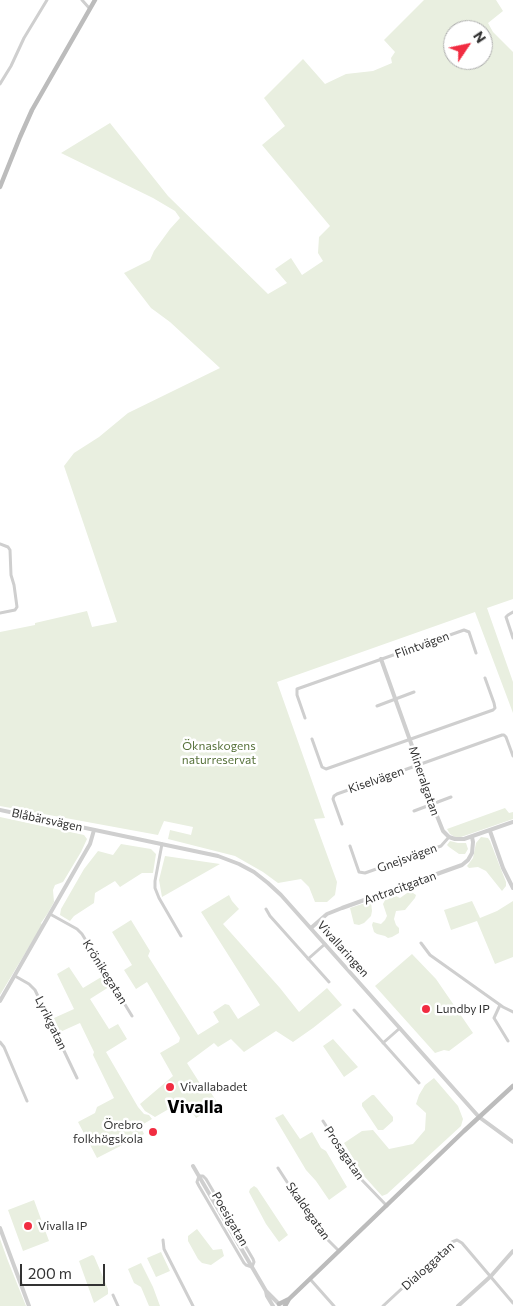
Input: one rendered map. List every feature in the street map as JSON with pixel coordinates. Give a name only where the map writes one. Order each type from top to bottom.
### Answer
[{"type":"main road","points":[[0,187],[32,110],[95,0]]},
{"type":"main road","points":[[279,1305],[289,1299],[513,1086]]},
{"type":"street","points":[[0,84],[24,38],[47,0]]},
{"type":"street","points":[[82,0],[90,9]]},
{"type":"street","points":[[0,544],[8,547],[10,550],[11,575],[17,607],[15,610],[0,612]]},
{"type":"street","points":[[513,612],[506,617],[513,638]]},
{"type":"street","name":"Flintvägen","points":[[381,659],[464,630],[469,632],[476,653]]},
{"type":"street","points":[[305,718],[296,695],[297,689],[381,659]]},
{"type":"street","name":"Mineralgatan","points":[[381,659],[440,826],[450,837]]},
{"type":"street","points":[[312,739],[322,767],[326,769],[410,740],[493,710],[495,708],[494,703],[485,678]]},
{"type":"street","points":[[377,706],[414,692]]},
{"type":"street","points":[[419,765],[502,735],[506,737],[513,756]]},
{"type":"street","name":"Kiselvägen","points":[[342,824],[333,799],[335,794],[419,765]]},
{"type":"street","points":[[414,811],[451,797]]},
{"type":"street","name":"Blåbärsvägen","points":[[0,810],[94,830]]},
{"type":"street","points":[[450,837],[459,840],[472,837],[513,822]]},
{"type":"street","points":[[0,1001],[90,844],[94,830]]},
{"type":"street","name":"Vivallaringen","points":[[94,830],[218,856],[247,868],[261,877],[275,888],[479,1118],[513,1142]]},
{"type":"street","points":[[490,831],[503,868],[513,888]]},
{"type":"street","name":"Gnejsvägen","points":[[350,846],[359,872],[365,873],[441,846],[450,837]]},
{"type":"street","name":"Antracitgatan","points":[[310,928],[327,914],[462,865],[472,853],[472,837]]},
{"type":"street","points":[[162,844],[155,888],[181,936]]},
{"type":"street","points":[[266,909],[329,982]]},
{"type":"street","name":"Krönikegatan","points":[[50,914],[82,934],[132,1016]]},
{"type":"street","points":[[421,942],[430,954],[500,1005],[513,1012]]},
{"type":"street","points":[[308,959],[325,944]]},
{"type":"street","name":"Lyrikgatan","points":[[15,976],[35,990],[77,1078]]},
{"type":"street","points":[[500,1005],[494,1018],[508,1041]]},
{"type":"street","points":[[354,1010],[419,1082]]},
{"type":"street","points":[[383,1043],[400,1028]]},
{"type":"street","points":[[0,1042],[27,1101]]},
{"type":"street","name":"Prosagatan","points":[[323,1121],[360,1178],[387,1206]]},
{"type":"street","name":"Poesigatan","points":[[193,1166],[266,1291],[279,1305]]},
{"type":"street","name":"Skaldegatan","points":[[278,1168],[318,1230],[339,1251]]},
{"type":"street","points":[[0,1228],[29,1306]]},
{"type":"street","points":[[163,1240],[164,1249],[193,1306]]},
{"type":"street","name":"Dialoggatan","points":[[383,1306],[452,1242],[457,1240],[462,1243],[491,1276]]},
{"type":"street","points":[[458,1306],[491,1276],[513,1251]]},
{"type":"street","points":[[491,1276],[513,1303]]},
{"type":"street","points":[[310,1279],[334,1306]]},
{"type":"street","points":[[113,1295],[118,1306]]},
{"type":"green space","name":"Öknaskogens naturreservat","points":[[424,0],[496,0],[503,11],[492,20],[443,20],[443,70],[493,70],[493,32],[513,52],[513,599],[487,608],[513,682],[513,713],[475,612],[277,682],[325,818],[314,819],[337,882],[335,895],[327,902],[315,902],[309,887],[301,879],[278,883],[235,856],[168,839],[170,830],[191,835],[193,827],[164,821],[158,835],[0,806],[0,632],[87,611],[92,627],[117,622],[64,466],[74,453],[99,437],[128,413],[220,368],[170,322],[151,308],[124,273],[150,260],[154,251],[180,218],[175,211],[153,198],[61,153],[110,123],[168,196],[268,294],[287,283],[275,269],[291,258],[302,275],[323,261],[318,253],[319,237],[330,226],[262,145],[285,126],[264,98],[303,59],[325,84],[346,74],[373,71],[392,63],[391,58],[395,52],[384,40]]},
{"type":"green space","points":[[505,808],[509,813],[513,812],[513,819],[461,837],[455,837],[447,829]]},
{"type":"green space","points":[[0,817],[84,835],[87,839],[63,882],[55,885],[53,890],[54,902],[0,995]]},
{"type":"green space","points":[[481,837],[488,838],[490,841],[506,882],[506,886],[502,891],[486,871],[478,867],[469,868],[467,866],[473,858],[476,843]]},
{"type":"green space","points":[[450,841],[466,843],[468,849],[465,854],[459,854],[449,847],[447,845]]},
{"type":"green space","points":[[121,844],[151,849],[156,854],[153,873],[142,873],[120,887],[115,881],[95,893],[94,903],[74,916],[70,921],[60,915],[61,909],[84,869],[98,851],[113,855]]},
{"type":"green space","points":[[165,856],[220,864],[162,897],[159,880]]},
{"type":"green space","points":[[410,891],[416,895],[415,898],[405,910],[396,911],[394,919],[399,928],[399,933],[388,938],[374,932],[373,922],[381,924],[387,916],[383,904],[385,900],[396,896],[400,898]]},
{"type":"green space","points":[[229,895],[239,909],[223,924],[299,1012],[327,988],[342,1005],[293,1042],[276,1031],[244,1052],[231,1039],[218,1047],[214,1043],[187,1063],[201,1085],[208,1088],[218,1104],[196,1118],[186,1103],[186,1099],[155,1117],[145,1111],[140,1104],[173,1076],[160,1053],[179,1042],[180,1038],[147,982],[136,989],[124,970],[132,965],[112,932],[131,920],[150,951],[148,956],[198,1035],[219,1022],[213,1012],[225,1004],[229,1005],[238,1019],[260,1005],[201,912]]},
{"type":"green space","points":[[371,901],[371,916],[364,923],[354,924],[350,908]]},
{"type":"green space","points":[[472,901],[480,918],[497,911],[513,901],[513,957],[495,964],[477,921],[451,930],[444,910]]},
{"type":"green space","name":"Lundby IP","points":[[412,954],[436,979],[473,1033],[449,1051],[444,1050],[435,1053],[375,986]]},
{"type":"green space","points":[[69,967],[83,988],[103,976],[109,987],[90,999],[109,1029],[118,1024],[127,1039],[106,1052],[138,1107],[152,1119],[140,1126],[144,1134],[97,1158],[78,1122],[95,1113],[97,1107],[114,1098],[80,1023],[60,1032],[54,1018],[74,1009],[57,974]]},
{"type":"green space","points":[[333,1039],[358,1067],[344,1077],[323,1046]]},
{"type":"green space","points":[[434,1078],[458,1106],[463,1119],[461,1126],[387,1194],[382,1196],[364,1176],[344,1143],[362,1131],[373,1130],[389,1149],[413,1144],[425,1130],[426,1113],[416,1104],[425,1085]]},
{"type":"green space","points":[[372,1095],[393,1117],[393,1121],[383,1130],[378,1130],[362,1106],[362,1103]]},
{"type":"green space","points":[[283,1114],[300,1139],[312,1132],[321,1148],[326,1151],[347,1187],[329,1200],[306,1170],[275,1118]]},
{"type":"green space","points":[[254,1186],[288,1235],[279,1242],[266,1224],[249,1192]]},
{"type":"green space","name":"Vivalla IP","points":[[34,1200],[49,1241],[23,1251],[8,1210]]},
{"type":"green space","points":[[197,1229],[213,1250],[222,1249],[224,1256],[211,1265],[202,1263],[198,1259],[188,1241],[188,1236]]},
{"type":"green space","points":[[0,1239],[8,1261],[26,1306],[0,1306]]},
{"type":"green space","points":[[161,1252],[170,1271],[156,1277],[147,1258]]},
{"type":"green space","points":[[92,1255],[108,1289],[108,1294],[94,1303],[79,1261]]},
{"type":"green space","points":[[141,1263],[160,1306],[149,1306],[141,1287],[134,1283],[128,1269]]},
{"type":"place","name":"Lundby IP","points":[[426,1009]]},
{"type":"place","name":"Vivallabadet","points":[[170,1087]]},
{"type":"place","name":"Örebro folkhögskola","points":[[153,1132]]},
{"type":"place","name":"Vivalla IP","points":[[28,1226]]},
{"type":"district","name":"Vivalla","points":[[195,1107]]}]
